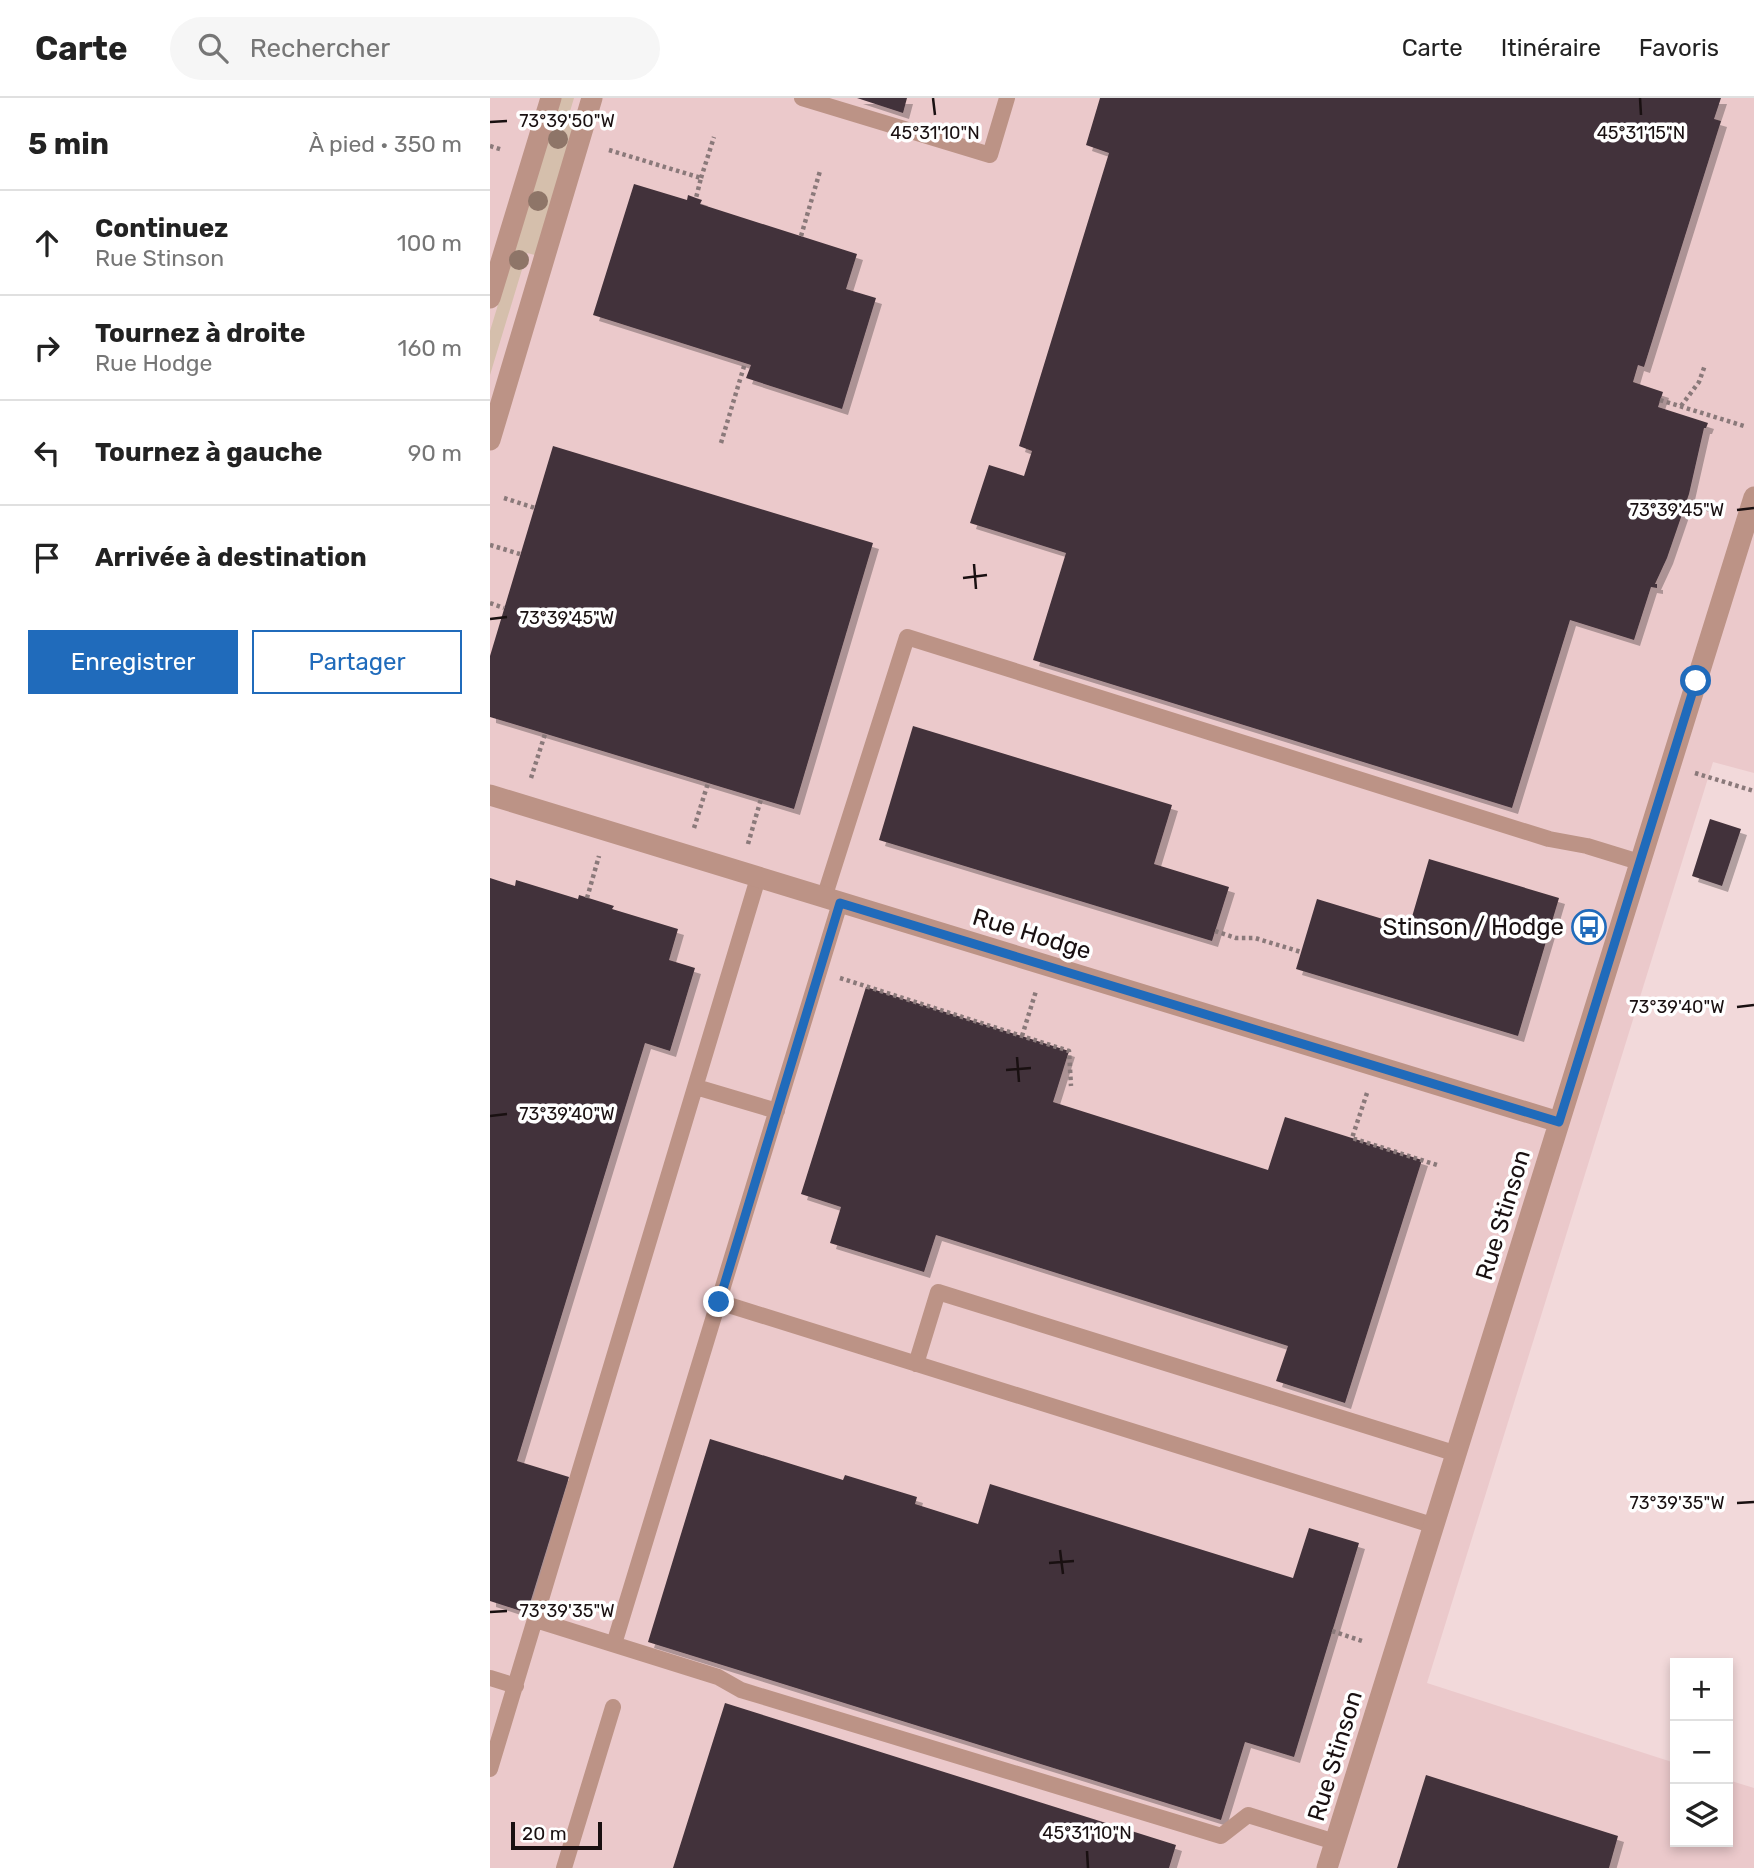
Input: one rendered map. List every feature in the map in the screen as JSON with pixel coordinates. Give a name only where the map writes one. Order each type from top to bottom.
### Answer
[{"type":"street","points":[[490,298],[551,98]]},
{"type":"street","points":[[490,440],[592,98]]},
{"type":"street","name":"Rue Stinson","points":[[1327,1868],[1754,497]]},
{"type":"street","name":"Rue Hodge","points":[[490,795],[1559,1122]]},
{"type":"lane","points":[[802,98],[990,155],[1007,98]]},
{"type":"lane","points":[[614,1644],[777,1111],[832,900],[907,637],[1536,835],[1587,846],[1639,862]]},
{"type":"lane","points":[[490,1769],[758,878]]},
{"type":"lane","points":[[696,1087],[777,1111]]},
{"type":"lane","points":[[916,1364],[938,1292],[1457,1454]]},
{"type":"lane","points":[[719,1302],[1435,1527]]},
{"type":"lane","points":[[536,1620],[718,1677],[741,1690],[1221,1836],[1248,1815],[1335,1842]]},
{"type":"lane","points":[[490,1678],[516,1686]]},
{"type":"lane","points":[[564,1868],[613,1707]]},
{"type":"path","points":[[696,198],[714,137]]},
{"type":"path","points":[[490,146],[503,150]]},
{"type":"path","points":[[609,150],[701,178]]},
{"type":"path","points":[[801,236],[820,171]]},
{"type":"path","points":[[721,443],[745,363]]},
{"type":"path","points":[[1681,406],[1699,382],[1705,365]]},
{"type":"path","points":[[1660,400],[1744,426]]},
{"type":"path","points":[[504,498],[535,508]]},
{"type":"path","points":[[1686,502],[1717,512]]},
{"type":"path","points":[[490,545],[520,554]]},
{"type":"path","points":[[490,603],[504,608]]},
{"type":"path","points":[[531,778],[545,734]]},
{"type":"path","points":[[1670,765],[1754,791]]},
{"type":"path","points":[[694,828],[708,783]]},
{"type":"path","points":[[748,844],[761,799]]},
{"type":"path","points":[[587,898],[599,856]]},
{"type":"path","points":[[1215,931],[1236,938],[1255,938],[1301,952]]},
{"type":"path","points":[[866,986],[1069,1051],[1071,1086]]},
{"type":"path","points":[[1022,1036],[1036,991]]},
{"type":"path","points":[[1367,1093],[1352,1138],[1437,1165]]},
{"type":"path","points":[[1332,1631],[1365,1642]]},
{"type":"shaded area","points":[[490,98],[1754,98],[1754,773],[1713,762],[1427,1683],[1670,1761],[1670,1847],[1733,1847],[1733,1782],[1754,1788],[1754,1868],[490,1868]]},
{"type":"shaded area","points":[[561,98],[574,98],[568,118],[576,120],[535,255],[527,253],[490,375],[490,331]]},
{"type":"building","points":[[857,98],[907,98],[903,113]]},
{"type":"building","points":[[1100,98],[1721,98],[1714,119],[1721,121],[1644,367],[1638,365],[1633,382],[1663,392],[1658,407],[1708,423],[1704,428],[1689,494],[1655,584],[1657,588],[1651,587],[1634,640],[1570,620],[1512,808],[1033,660],[1066,553],[970,523],[989,465],[1024,476],[1032,451],[1019,446],[1109,153],[1086,145]]},
{"type":"building","points":[[634,184],[687,200],[688,195],[702,200],[700,204],[857,254],[846,289],[876,298],[842,409],[746,378],[751,365],[593,315]]},
{"type":"building","points":[[553,446],[873,543],[794,809],[490,717],[490,656]]},
{"type":"building","points":[[913,726],[1172,805],[1154,864],[1229,887],[1212,941],[879,840]]},
{"type":"building","points":[[1710,819],[1741,829],[1722,886],[1692,876]]},
{"type":"building","points":[[1429,859],[1559,898],[1518,1036],[1296,969],[1317,899],[1409,927]]},
{"type":"building","points":[[490,878],[515,886],[516,880],[578,899],[579,895],[614,906],[612,909],[678,929],[669,960],[695,968],[670,1051],[645,1043],[517,1461],[569,1477],[527,1613],[490,1601]]},
{"type":"building","points":[[866,987],[1069,1051],[1053,1102],[1268,1170],[1285,1117],[1422,1160],[1345,1403],[1276,1381],[1288,1346],[936,1235],[924,1272],[830,1243],[841,1207],[801,1194]]},
{"type":"building","points":[[710,1439],[843,1480],[845,1475],[917,1497],[915,1504],[978,1524],[990,1484],[1293,1578],[1309,1528],[1359,1543],[1294,1757],[1245,1742],[1221,1820],[648,1642]]},
{"type":"building","points":[[725,1703],[1176,1845],[1169,1868],[673,1868]]},
{"type":"building","points":[[1426,1775],[1618,1836],[1609,1868],[1397,1868]]},
{"type":"place","name":"Stinson / Hodge","points":[[1589,927]]},
{"type":"route","points":[[719,1302],[840,903],[1559,1122],[1696,681]]}]
